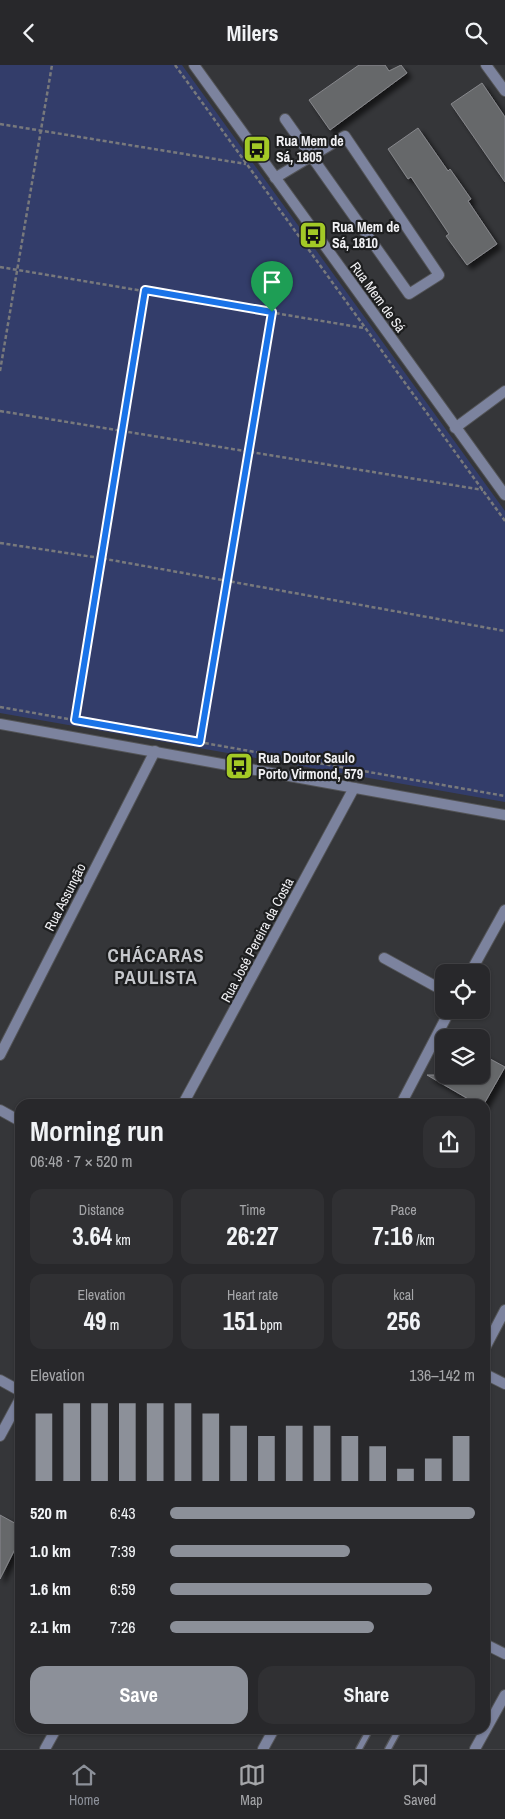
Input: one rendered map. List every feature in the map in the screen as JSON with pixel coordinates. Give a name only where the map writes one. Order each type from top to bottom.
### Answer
[{"type":"street","name":"Rua Mem de Sá","points":[[194,65],[505,495]]},
{"type":"street","points":[[486,65],[505,91]]},
{"type":"street","points":[[275,177],[311,156],[345,136],[439,275],[409,294],[311,156],[285,119]]},
{"type":"street","points":[[455,427],[505,391]]},
{"type":"street","points":[[0,724],[505,815]]},
{"type":"street","name":"Rua Assunção","points":[[0,1055],[154,751]]},
{"type":"street","name":"Rua José Pereira da Costa","points":[[186,1099],[354,789]]},
{"type":"street","points":[[475,964],[505,910]]},
{"type":"street","points":[[384,959],[435,986]]},
{"type":"street","points":[[404,1099],[445,1019]]},
{"type":"street","points":[[0,1110],[15,1118]]},
{"type":"street","points":[[490,1338],[505,1310]]},
{"type":"street","points":[[490,1376],[505,1385]]},
{"type":"street","points":[[0,1380],[15,1388]]},
{"type":"street","points":[[0,1436],[15,1408]]},
{"type":"street","points":[[490,1646],[505,1654]]},
{"type":"street","points":[[490,1722],[505,1695]]},
{"type":"street","points":[[45,1749],[53,1734]]},
{"type":"street","points":[[263,1749],[271,1734]]},
{"type":"street","points":[[475,1749],[483,1734]]},
{"type":"lane","points":[[359,1749],[367,1734]]},
{"type":"lane","points":[[388,1749],[397,1734]]},
{"type":"path","points":[[0,371],[52,65]]},
{"type":"path","points":[[175,65],[505,521]]},
{"type":"path","points":[[0,124],[246,164]]},
{"type":"path","points":[[0,267],[364,327]]},
{"type":"path","points":[[75,720],[145,290]]},
{"type":"path","points":[[200,742],[272,312]]},
{"type":"path","points":[[0,411],[483,491]]},
{"type":"path","points":[[0,543],[227,581],[505,631]]},
{"type":"path","points":[[0,707],[505,796]]},
{"type":"shaded area","points":[[0,65],[182,65],[505,511],[505,802],[0,713]]},
{"type":"building","points":[[359,65],[385,65],[389,71],[401,65],[407,73],[330,130],[309,100]]},
{"type":"building","points":[[482,83],[505,117],[505,182],[451,104]]},
{"type":"building","points":[[418,128],[448,171],[450,169],[471,199],[468,201],[497,244],[467,265],[446,236],[449,234],[411,177],[408,179],[388,149]]},
{"type":"building","points":[[490,1059],[505,1067],[487,1099],[468,1099],[443,1084],[490,1084]]},
{"type":"building","points":[[427,1075],[435,1075],[435,1080]]},
{"type":"building","points":[[0,1515],[15,1523],[15,1549],[0,1579]]},
{"type":"place","name":"Rua Mem de Sá, 1805","points":[[257,149]]},
{"type":"place","name":"Rua Mem de Sá, 1810","points":[[313,235]]},
{"type":"place","name":"Rua Doutor Saulo Porto Virmond, 579","points":[[239,766]]},
{"type":"district","name":"CHÁCARAS PAULISTA","points":[[156,966]]},
{"type":"route","points":[[145,290],[272,312],[200,742],[75,720],[110,494],[145,290]]}]
